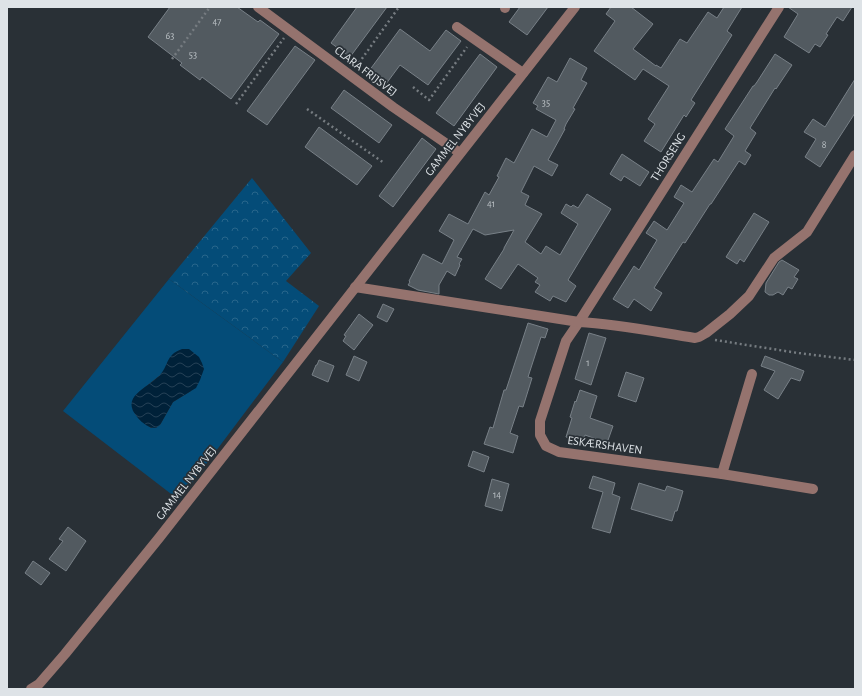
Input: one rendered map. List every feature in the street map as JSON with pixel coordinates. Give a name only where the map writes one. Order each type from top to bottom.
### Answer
[{"type":"street","name":"CLARA FRIJSVEJ","points":[[258,7],[393,107],[460,153]]},
{"type":"street","name":"GAMMEL NYBYVEJ","points":[[38,687],[159,538],[575,7]]},
{"type":"street","name":"THORSENG","points":[[579,322],[779,7]]},
{"type":"street","points":[[457,27],[523,74]]},
{"type":"street","points":[[355,287],[579,322],[695,338],[702,336],[730,314],[749,296],[774,258],[807,232],[855,155]]},
{"type":"street","name":"ESKÆRSHAVEN","points":[[579,322],[566,341],[540,421],[540,435],[546,446],[559,452],[722,474],[813,489]]},
{"type":"street","points":[[722,474],[752,374]]},
{"type":"path","points":[[172,58],[210,7]]},
{"type":"path","points":[[350,75],[399,7]]},
{"type":"path","points":[[236,104],[289,31]]},
{"type":"path","points":[[413,87],[429,100],[473,39]]},
{"type":"path","points":[[308,109],[384,163]]},
{"type":"path","points":[[702,336],[707,339],[785,352],[855,360]]},
{"type":"green space","points":[[252,178],[311,253],[286,281],[319,306],[283,362],[169,279]]},
{"type":"green space","points":[[169,279],[283,362],[179,500],[63,411]],"holes":[[[159,376],[191,391],[173,402],[160,425],[151,428],[139,419],[133,410],[139,392]]]},
{"type":"water","points":[[182,349],[189,349],[199,357],[204,369],[200,380],[196,388],[173,402],[160,425],[156,428],[148,426],[140,420],[133,410],[133,398],[159,376],[173,354]]},
{"type":"building","points":[[170,7],[237,7],[258,22],[260,20],[279,34],[231,99],[202,77],[200,80],[180,65],[182,63],[148,37]]},
{"type":"building","points":[[357,7],[387,7],[350,57],[331,43]]},
{"type":"building","points":[[520,7],[548,7],[527,35],[509,22]]},
{"type":"building","points":[[611,7],[631,7],[653,24],[633,49],[661,68],[680,39],[687,43],[708,12],[717,18],[724,7],[742,7],[727,31],[732,35],[691,100],[695,103],[686,117],[684,115],[661,152],[644,141],[655,124],[648,119],[669,86],[643,69],[635,80],[594,51],[615,21],[606,14]]},
{"type":"building","points":[[788,7],[852,7],[843,21],[837,17],[820,47],[815,44],[809,53],[784,37],[798,14]]},
{"type":"building","points":[[400,29],[430,51],[446,30],[461,41],[428,85],[400,65],[383,88],[366,75]]},
{"type":"building","points":[[295,46],[315,60],[267,125],[247,111]]},
{"type":"building","points":[[480,54],[497,67],[454,126],[436,113]]},
{"type":"building","points":[[775,54],[792,65],[776,89],[775,88],[750,128],[756,133],[745,151],[751,155],[745,165],[739,161],[685,243],[683,242],[654,288],[662,293],[651,311],[634,299],[628,308],[613,299],[634,266],[639,270],[657,240],[646,233],[654,221],[667,230],[684,203],[674,197],[681,185],[692,192],[714,159],[718,162],[734,136],[725,129]]},
{"type":"building","points":[[570,58],[587,68],[581,80],[587,83],[548,160],[558,165],[552,176],[534,166],[521,192],[529,196],[525,205],[542,214],[525,242],[541,254],[546,246],[560,255],[578,224],[561,213],[566,204],[571,207],[573,205],[578,208],[587,194],[611,209],[568,280],[576,286],[566,302],[553,296],[550,301],[535,292],[540,285],[535,282],[538,278],[518,264],[501,289],[485,279],[514,230],[485,235],[473,229],[457,257],[462,259],[455,276],[447,271],[439,285],[439,294],[418,290],[408,285],[423,254],[442,264],[454,240],[439,231],[449,214],[468,224],[485,192],[489,195],[499,177],[497,176],[506,158],[514,163],[532,129],[547,137],[556,120],[536,109],[538,106],[533,103],[548,77],[557,82]]},
{"type":"building","points":[[855,79],[855,113],[820,167],[805,157],[816,139],[804,132],[813,119],[825,127]]},
{"type":"building","points":[[344,90],[392,125],[379,143],[331,108]]},
{"type":"building","points":[[319,127],[372,166],[357,185],[305,147]]},
{"type":"building","points":[[422,138],[436,149],[393,207],[379,196]]},
{"type":"building","points":[[622,154],[649,172],[640,186],[624,176],[621,181],[610,174]]},
{"type":"building","points":[[754,213],[769,222],[744,262],[740,259],[737,264],[726,257]]},
{"type":"building","points":[[782,260],[799,270],[794,277],[798,279],[792,289],[788,287],[783,295],[778,292],[773,295],[769,295],[765,292],[766,283],[779,262]]},
{"type":"building","points":[[383,304],[394,309],[387,322],[377,317]]},
{"type":"building","points":[[359,314],[373,325],[354,350],[343,341],[346,336],[344,335]]},
{"type":"building","points":[[528,323],[548,329],[545,338],[541,337],[528,377],[532,378],[523,407],[519,406],[510,433],[518,436],[513,453],[484,444],[490,427],[493,428],[504,390],[506,390]]},
{"type":"building","points":[[589,333],[606,338],[591,385],[575,379]]},
{"type":"building","points":[[354,356],[367,362],[359,381],[346,375]]},
{"type":"building","points":[[765,356],[804,371],[800,381],[791,378],[778,399],[764,390],[775,371],[761,366]]},
{"type":"building","points":[[319,360],[334,366],[328,382],[312,375]]},
{"type":"building","points":[[626,372],[644,378],[636,402],[618,396]]},
{"type":"building","points":[[580,390],[597,396],[590,418],[613,426],[607,443],[585,435],[583,442],[566,437],[572,418],[570,417]]},
{"type":"building","points":[[473,451],[489,457],[484,472],[468,466]]},
{"type":"building","points":[[593,476],[615,483],[612,494],[620,497],[610,533],[592,528],[603,492],[589,488]]},
{"type":"building","points":[[492,479],[509,484],[502,511],[485,506]]},
{"type":"building","points":[[639,483],[665,491],[667,486],[683,491],[677,511],[675,511],[672,521],[631,509]]},
{"type":"building","points":[[68,527],[86,541],[66,571],[49,559],[63,541],[59,539]]},
{"type":"building","points":[[33,561],[50,573],[41,585],[25,573]]}]
